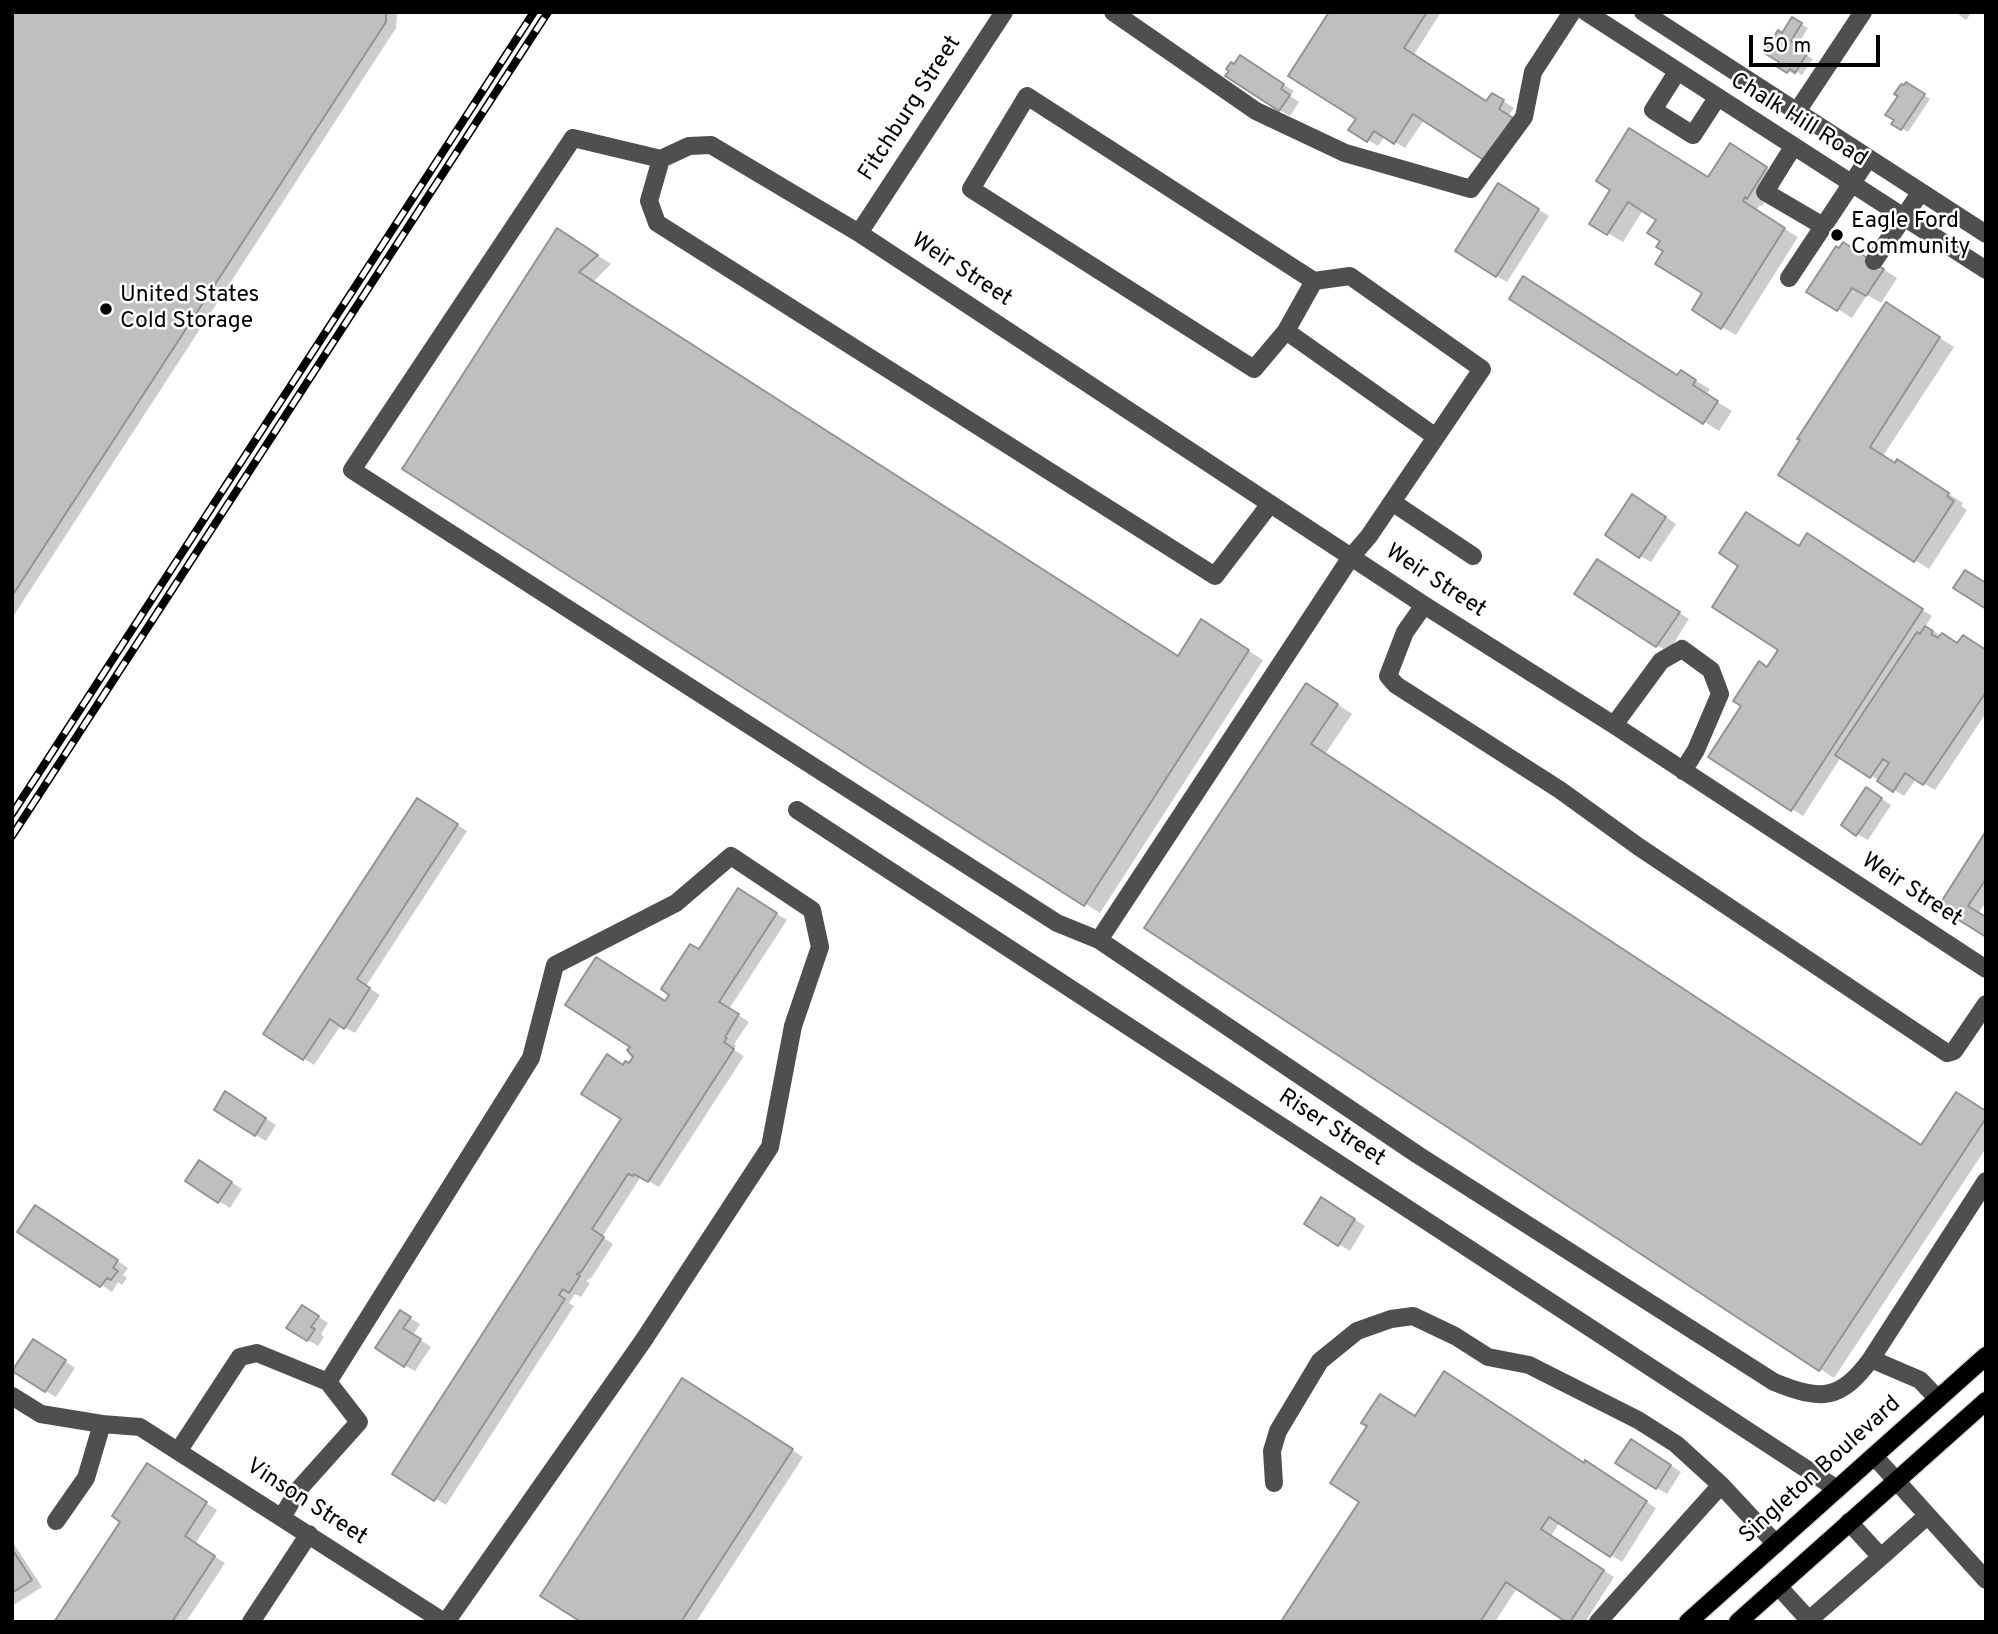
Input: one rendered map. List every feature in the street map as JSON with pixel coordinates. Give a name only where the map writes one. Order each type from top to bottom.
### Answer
[{"type":"main road","name":"Singleton Boulevard","points":[[1688,1622],[1986,1356]]},
{"type":"main road","points":[[1738,1622],[1986,1401]]},
{"type":"main road","points":[[1770,1549],[1783,1582]]},
{"type":"street","name":"Fitchburg Street","points":[[859,233],[1004,12]]},
{"type":"street","points":[[1113,12],[1256,111],[1345,153],[1471,189],[1524,117],[1533,72],[1572,12]]},
{"type":"street","name":"Chalk Hill Road","points":[[1586,12],[1986,270]]},
{"type":"street","name":"Chalk Hill Road","points":[[1643,12],[1986,234]]},
{"type":"street","points":[[1796,113],[1863,12]]},
{"type":"street","points":[[1677,72],[1653,110],[1693,135],[1717,98]]},
{"type":"street","points":[[1099,940],[1351,557],[1369,536],[1482,369],[1350,276],[1314,281],[1027,96],[971,189],[1254,369],[1286,331],[1314,281]]},
{"type":"street","points":[[1270,504],[1215,576],[657,223],[649,201],[661,159],[573,138],[352,470],[1057,923],[1099,940],[1418,1155],[1774,1382],[1816,1395],[1839,1392],[1856,1380],[1986,1181]]},
{"type":"street","name":"Weir Street","points":[[661,159],[689,146],[711,145],[859,233],[1424,605],[1614,725],[1986,969]]},
{"type":"street","points":[[1793,147],[1766,192],[1823,226]]},
{"type":"street","points":[[1789,278],[1868,159]]},
{"type":"street","points":[[1874,261],[1920,193]]},
{"type":"street","points":[[1286,331],[1436,437]]},
{"type":"street","points":[[1392,502],[1473,556]]},
{"type":"street","points":[[1424,605],[1405,632],[1388,676],[1396,685],[1560,790],[1651,855],[1947,1053],[1954,1051],[1986,1004]]},
{"type":"street","points":[[1614,725],[1661,661],[1682,649],[1711,670],[1720,694],[1696,750],[1683,771]]},
{"type":"street","name":"Riser Street","points":[[797,810],[1837,1489]]},
{"type":"street","points":[[328,1382],[531,1058],[555,965],[676,903],[731,856],[812,910],[820,947],[793,1026],[770,1147],[643,1341],[445,1622]]},
{"type":"street","points":[[1274,1483],[1272,1451],[1279,1430],[1320,1361],[1357,1331],[1391,1319],[1413,1316],[1455,1336],[1488,1357],[1529,1365],[1638,1420],[1676,1444],[1721,1485],[1770,1549]]},
{"type":"street","points":[[179,1450],[240,1357],[257,1353],[328,1382],[359,1422],[299,1489],[282,1517]]},
{"type":"street","points":[[1871,1359],[1920,1380],[1938,1399]]},
{"type":"street","points":[[12,1396],[41,1414],[102,1424],[86,1478],[56,1521]]},
{"type":"street","name":"Vinson Street","points":[[102,1424],[140,1427],[445,1622]]},
{"type":"street","points":[[1874,1456],[1986,1580]]},
{"type":"street","points":[[1598,1622],[1721,1485]]},
{"type":"street","points":[[1783,1582],[1810,1621],[1927,1516]]},
{"type":"street","points":[[1849,1522],[1881,1557]]},
{"type":"street","points":[[251,1622],[309,1534]]},
{"type":"building","name":"United States Cold Storage","points":[[12,12],[386,12],[386,22],[12,596]]},
{"type":"building","points":[[1329,12],[1427,12],[1404,48],[1486,101],[1492,93],[1504,100],[1499,109],[1513,118],[1485,161],[1413,114],[1394,144],[1374,131],[1367,142],[1348,130],[1356,119],[1288,76]]},
{"type":"building","points":[[1792,17],[1802,23],[1791,41],[1807,54],[1795,73],[1790,69],[1787,73],[1776,66],[1779,62],[1764,53],[1778,30],[1782,33]]},
{"type":"building","points":[[1240,55],[1284,84],[1281,89],[1290,95],[1279,111],[1225,76],[1231,62],[1234,64]]},
{"type":"building","points":[[1906,82],[1925,94],[1901,130],[1891,124],[1894,120],[1885,115],[1898,96],[1894,94],[1901,84]]},
{"type":"building","points":[[1629,128],[1708,177],[1730,143],[1767,167],[1747,199],[1745,197],[1743,201],[1785,228],[1721,329],[1692,310],[1702,293],[1655,264],[1663,251],[1656,247],[1660,241],[1647,233],[1656,220],[1628,202],[1607,235],[1589,224],[1610,190],[1596,181]]},
{"type":"building","points":[[1498,183],[1539,209],[1496,277],[1455,251]]},
{"type":"building","points":[[557,228],[598,255],[579,272],[1178,656],[1201,619],[1249,650],[1084,906],[402,469]]},
{"type":"building","points":[[1843,242],[1884,269],[1866,296],[1852,288],[1837,311],[1806,292],[1836,246],[1839,248]]},
{"type":"building","points":[[1523,276],[1677,375],[1681,370],[1696,380],[1693,385],[1718,401],[1703,424],[1509,299]]},
{"type":"building","points":[[1886,302],[1940,337],[1870,447],[1895,463],[1897,459],[1949,493],[1947,496],[1954,501],[1914,562],[1778,475],[1800,440],[1797,439]]},
{"type":"building","points":[[1632,494],[1666,517],[1639,558],[1605,535]]},
{"type":"building","points":[[1746,512],[1799,546],[1807,533],[1923,609],[1791,811],[1708,757],[1741,706],[1733,701],[1759,661],[1767,667],[1778,650],[1712,607],[1738,566],[1719,553]]},
{"type":"building","points":[[1597,559],[1680,612],[1656,647],[1574,594]]},
{"type":"building","points":[[1965,570],[1986,583],[1986,609],[1953,588]]},
{"type":"building","points":[[1925,626],[1938,638],[1942,633],[1957,643],[1963,635],[1986,650],[1986,692],[1923,785],[1905,773],[1893,792],[1877,781],[1889,763],[1883,759],[1870,778],[1835,755],[1917,632],[1920,634]]},
{"type":"building","points":[[1306,683],[1338,704],[1311,744],[1921,1145],[1956,1092],[1986,1111],[1986,1118],[1819,1371],[1144,928]]},
{"type":"building","points":[[1866,787],[1882,798],[1856,836],[1841,825]]},
{"type":"building","points":[[417,798],[458,824],[357,979],[370,988],[344,1029],[330,1019],[303,1060],[263,1034]]},
{"type":"building","points":[[1986,831],[1986,879],[1968,906],[1986,917],[1986,937],[1938,907]]},
{"type":"building","points":[[738,888],[777,913],[719,1002],[739,1014],[724,1042],[734,1049],[648,1182],[634,1174],[628,1174],[592,1229],[604,1237],[577,1274],[580,1276],[569,1293],[563,1289],[559,1295],[565,1299],[434,1501],[392,1474],[621,1119],[581,1094],[607,1054],[623,1065],[625,1061],[629,1063],[633,1057],[627,1050],[630,1047],[565,1005],[596,957],[665,1001],[669,995],[661,989],[690,944],[699,949]]},
{"type":"building","points":[[225,1091],[266,1118],[255,1136],[214,1110]]},
{"type":"building","points":[[199,1160],[232,1182],[218,1203],[185,1181]]},
{"type":"building","points":[[1321,1197],[1355,1219],[1338,1246],[1304,1224]]},
{"type":"building","points":[[35,1205],[118,1260],[113,1268],[118,1271],[111,1280],[107,1278],[100,1287],[17,1232]]},
{"type":"building","points":[[302,1305],[319,1316],[311,1327],[315,1329],[307,1341],[286,1328]]},
{"type":"building","points":[[400,1310],[411,1317],[403,1328],[421,1339],[404,1367],[375,1348]]},
{"type":"building","points":[[33,1339],[66,1360],[45,1392],[12,1371]]},
{"type":"building","points":[[1444,1371],[1647,1501],[1610,1557],[1549,1517],[1541,1529],[1604,1570],[1570,1622],[1566,1622],[1506,1582],[1480,1622],[1284,1622],[1282,1620],[1359,1502],[1330,1483],[1367,1426],[1361,1423],[1380,1394],[1415,1416]]},
{"type":"building","points":[[682,1378],[793,1449],[681,1622],[581,1622],[540,1596]]},
{"type":"building","points":[[1631,1439],[1671,1465],[1656,1489],[1615,1463]]},
{"type":"building","points":[[147,1463],[207,1502],[185,1536],[215,1556],[172,1622],[54,1622],[120,1522],[112,1516]]},
{"type":"building","points":[[12,1549],[32,1580],[12,1593]]},
{"type":"railway","points":[[12,814],[534,12]]},
{"type":"railway","points":[[12,836],[548,12]]},
{"type":"place","name":"Eagle Ford Community","points":[[1837,235]]},
{"type":"place","name":"United States Cold Storage","points":[[106,309]]}]
